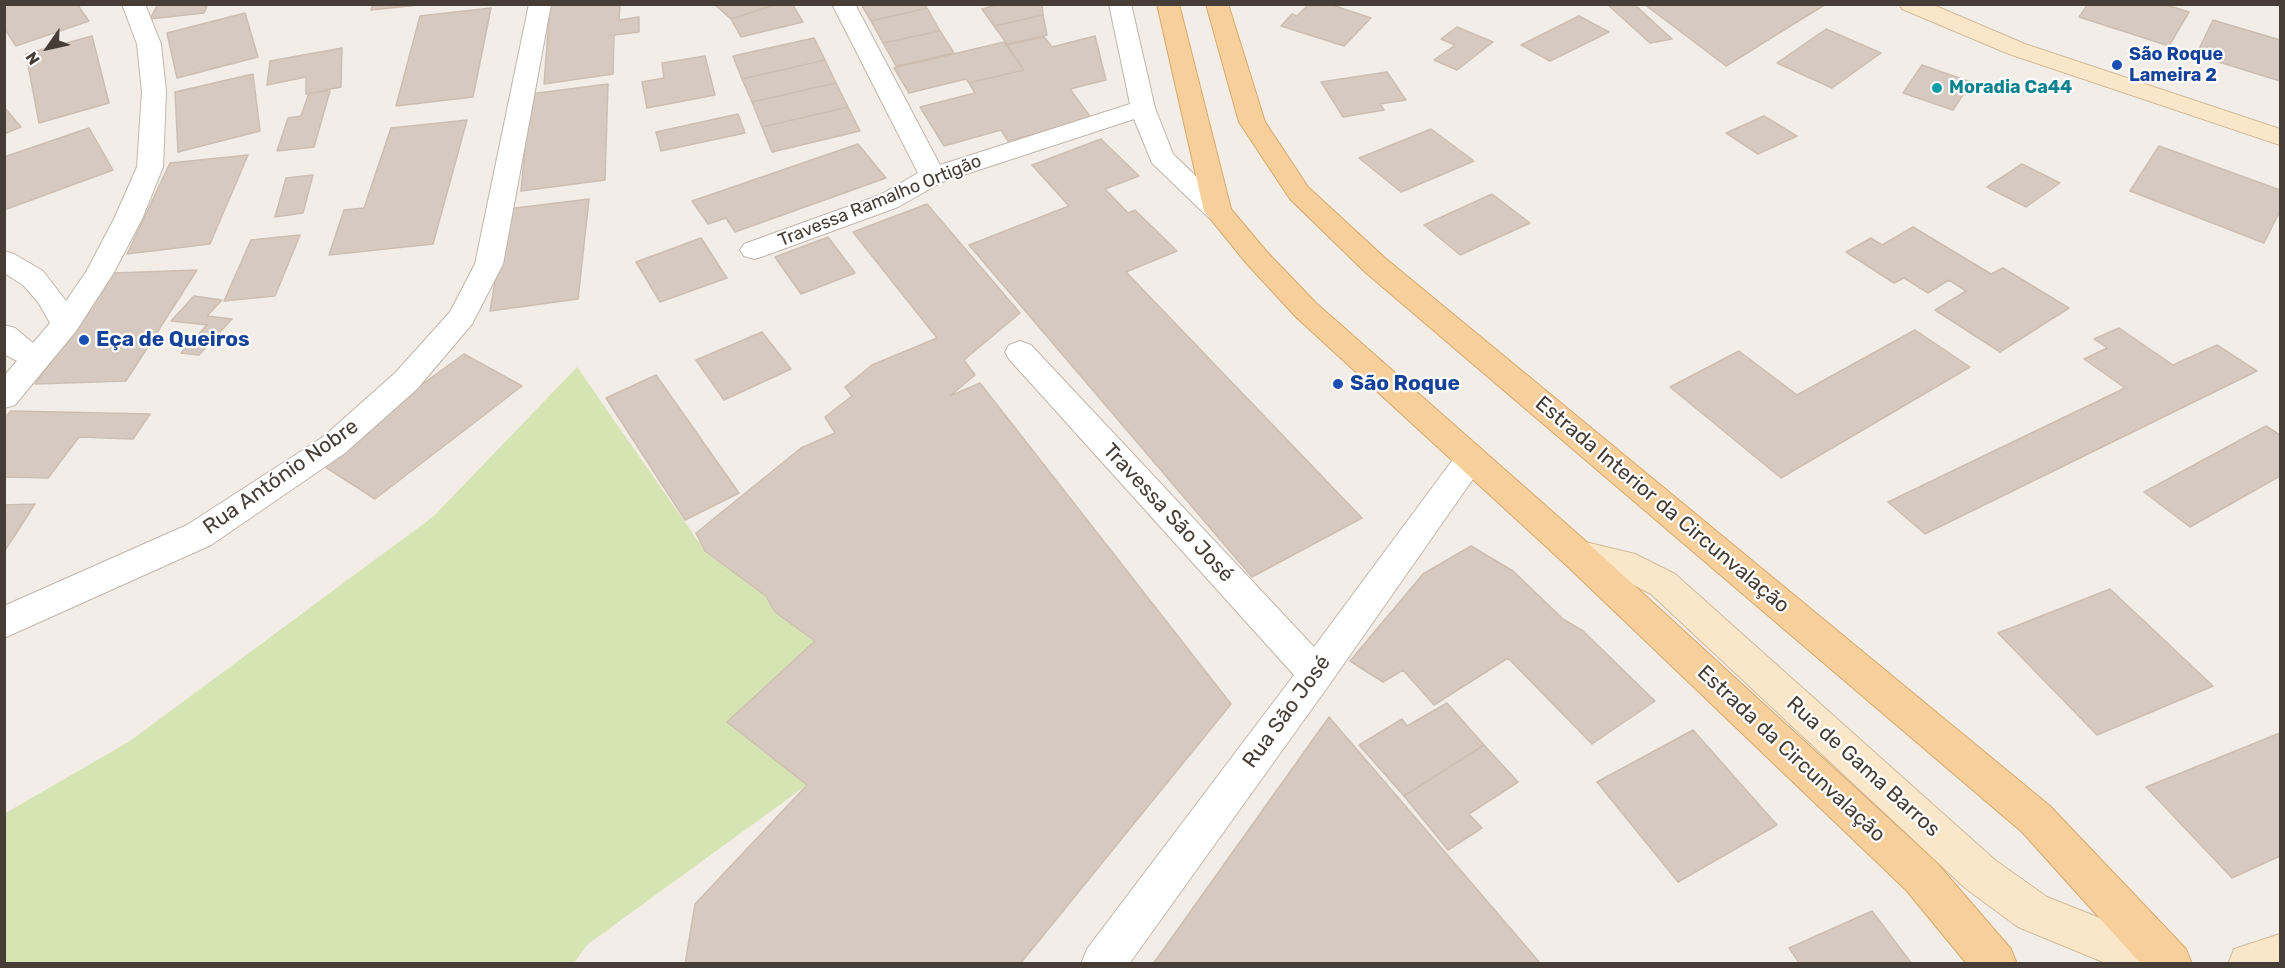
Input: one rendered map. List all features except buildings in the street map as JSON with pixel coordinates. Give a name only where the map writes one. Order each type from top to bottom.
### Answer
[{"type":"main road","points":[[1168,4],[1218,211]]},
{"type":"main road","name":"Estrada Interior da Circunvalação","points":[[1217,4],[1252,122],[1299,192],[1375,265],[2036,819],[2171,963]]},
{"type":"main road","points":[[1910,4],[2017,49],[2280,137]]},
{"type":"main road","name":"Estrada da Circunvalação","points":[[1218,211],[1257,258],[1306,309],[1577,555],[1921,876],[1996,963]]},
{"type":"main road","name":"Rua de Gama Barros","points":[[1577,555],[1623,564],[1663,584],[1980,874],[2033,912],[2163,963]]},
{"type":"main road","points":[[2249,963],[2280,956]]},
{"type":"street","points":[[4,397],[66,324],[99,274],[128,219],[150,167],[154,92],[149,44],[133,4]]},
{"type":"street","name":"Rua António Nobre","points":[[4,623],[209,529],[334,445],[406,381],[462,317],[489,264],[540,4]]},
{"type":"street","points":[[843,4],[933,176]]},
{"type":"street","points":[[1120,4],[1143,108],[1161,157],[1218,211]]},
{"type":"street","name":"Travessa Ramalho Ortigão","points":[[754,250],[889,201],[933,176],[1143,108]]},
{"type":"street","points":[[4,260],[33,278],[48,295],[66,324]]},
{"type":"street","points":[[4,335],[16,346],[36,358]]},
{"type":"street","name":"Travessa São José","points":[[1020,352],[1316,674]]},
{"type":"street","name":"Rua São José","points":[[1102,963],[1316,674],[1471,459]]},
{"type":"green space","points":[[577,367],[705,551],[766,596],[775,612],[815,641],[727,722],[807,785],[588,944],[574,963],[5,963],[4,814],[130,741],[434,516]]},
{"type":"place","name":"São Roque Lameira 2","points":[[2117,65]]},
{"type":"place","name":"Moradia Ca44","points":[[1937,88]]},
{"type":"place","name":"Eça de Queiros","points":[[84,340]]},
{"type":"place","name":"São Roque","points":[[1338,384]]}]
